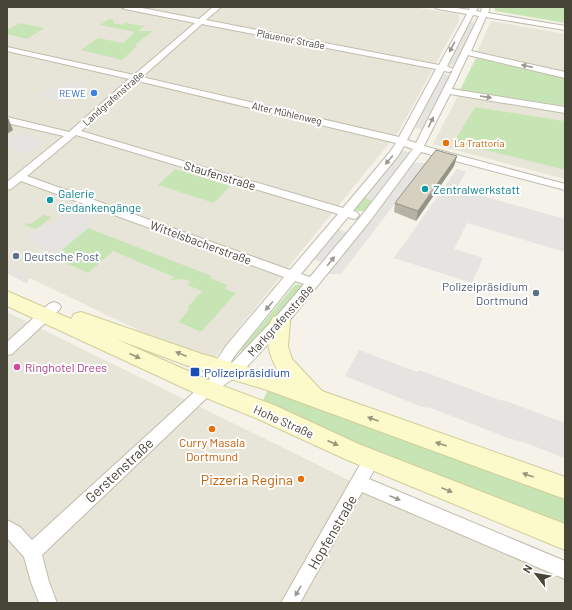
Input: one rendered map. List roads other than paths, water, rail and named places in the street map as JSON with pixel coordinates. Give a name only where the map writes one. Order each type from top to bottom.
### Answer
[{"type":"main road","name":"Hohe Straße","points":[[7,285],[49,311],[207,389],[266,412],[372,460],[565,537]]},
{"type":"main road","name":"Hohe Straße","points":[[7,298],[157,345],[319,400],[565,488]]},
{"type":"main road","points":[[280,322],[278,343],[282,361],[287,370],[319,400]]},
{"type":"street","name":"Plauener Straße","points":[[125,7],[457,71]]},
{"type":"street","name":"Landgrafenstraße","points":[[7,187],[72,133],[217,7]]},
{"type":"street","points":[[438,7],[485,11],[565,28]]},
{"type":"street","name":"Markgrafenstraße","points":[[226,369],[292,275],[394,154],[472,10]]},
{"type":"street","name":"Markgrafenstraße","points":[[207,389],[226,369],[280,322],[366,218],[419,147],[485,11]]},
{"type":"street","name":"Alter Mühlenweg","points":[[7,49],[402,141],[438,154],[565,187]]},
{"type":"street","points":[[466,52],[565,75]]},
{"type":"street","points":[[447,91],[565,110]]},
{"type":"street","name":"Staufenstraße","points":[[7,120],[72,133],[366,218]]},
{"type":"street","name":"Wittelsbacherstraße","points":[[20,177],[313,283]]},
{"type":"street","points":[[7,350],[49,311]]},
{"type":"street","name":"Gerstenstraße","points":[[32,552],[207,389]]},
{"type":"street","name":"Hopfenstraße","points":[[290,603],[372,460]]},
{"type":"street","points":[[359,483],[565,570]]},
{"type":"street","points":[[7,528],[14,533],[32,552],[40,582],[48,603]]},
{"type":"place","name":"REWE","points":[[94,93]]},
{"type":"place","name":"La Trattoria","points":[[446,143]]},
{"type":"place","name":"Zentralwerkstatt","points":[[425,189]]},
{"type":"place","name":"Galerie Gedankengänge","points":[[50,200]]},
{"type":"place","name":"Deutsche Post","points":[[16,256]]},
{"type":"place","name":"Polizeipräsidium Dortmund","points":[[536,293]]},
{"type":"place","name":"Ringhotel Drees","points":[[17,367]]},
{"type":"place","name":"Polizeipräsidium","points":[[195,372]]},
{"type":"place","name":"Curry Masala Dortmund","points":[[212,429]]},
{"type":"place","name":"Pizzeria Regina","points":[[301,479]]}]
